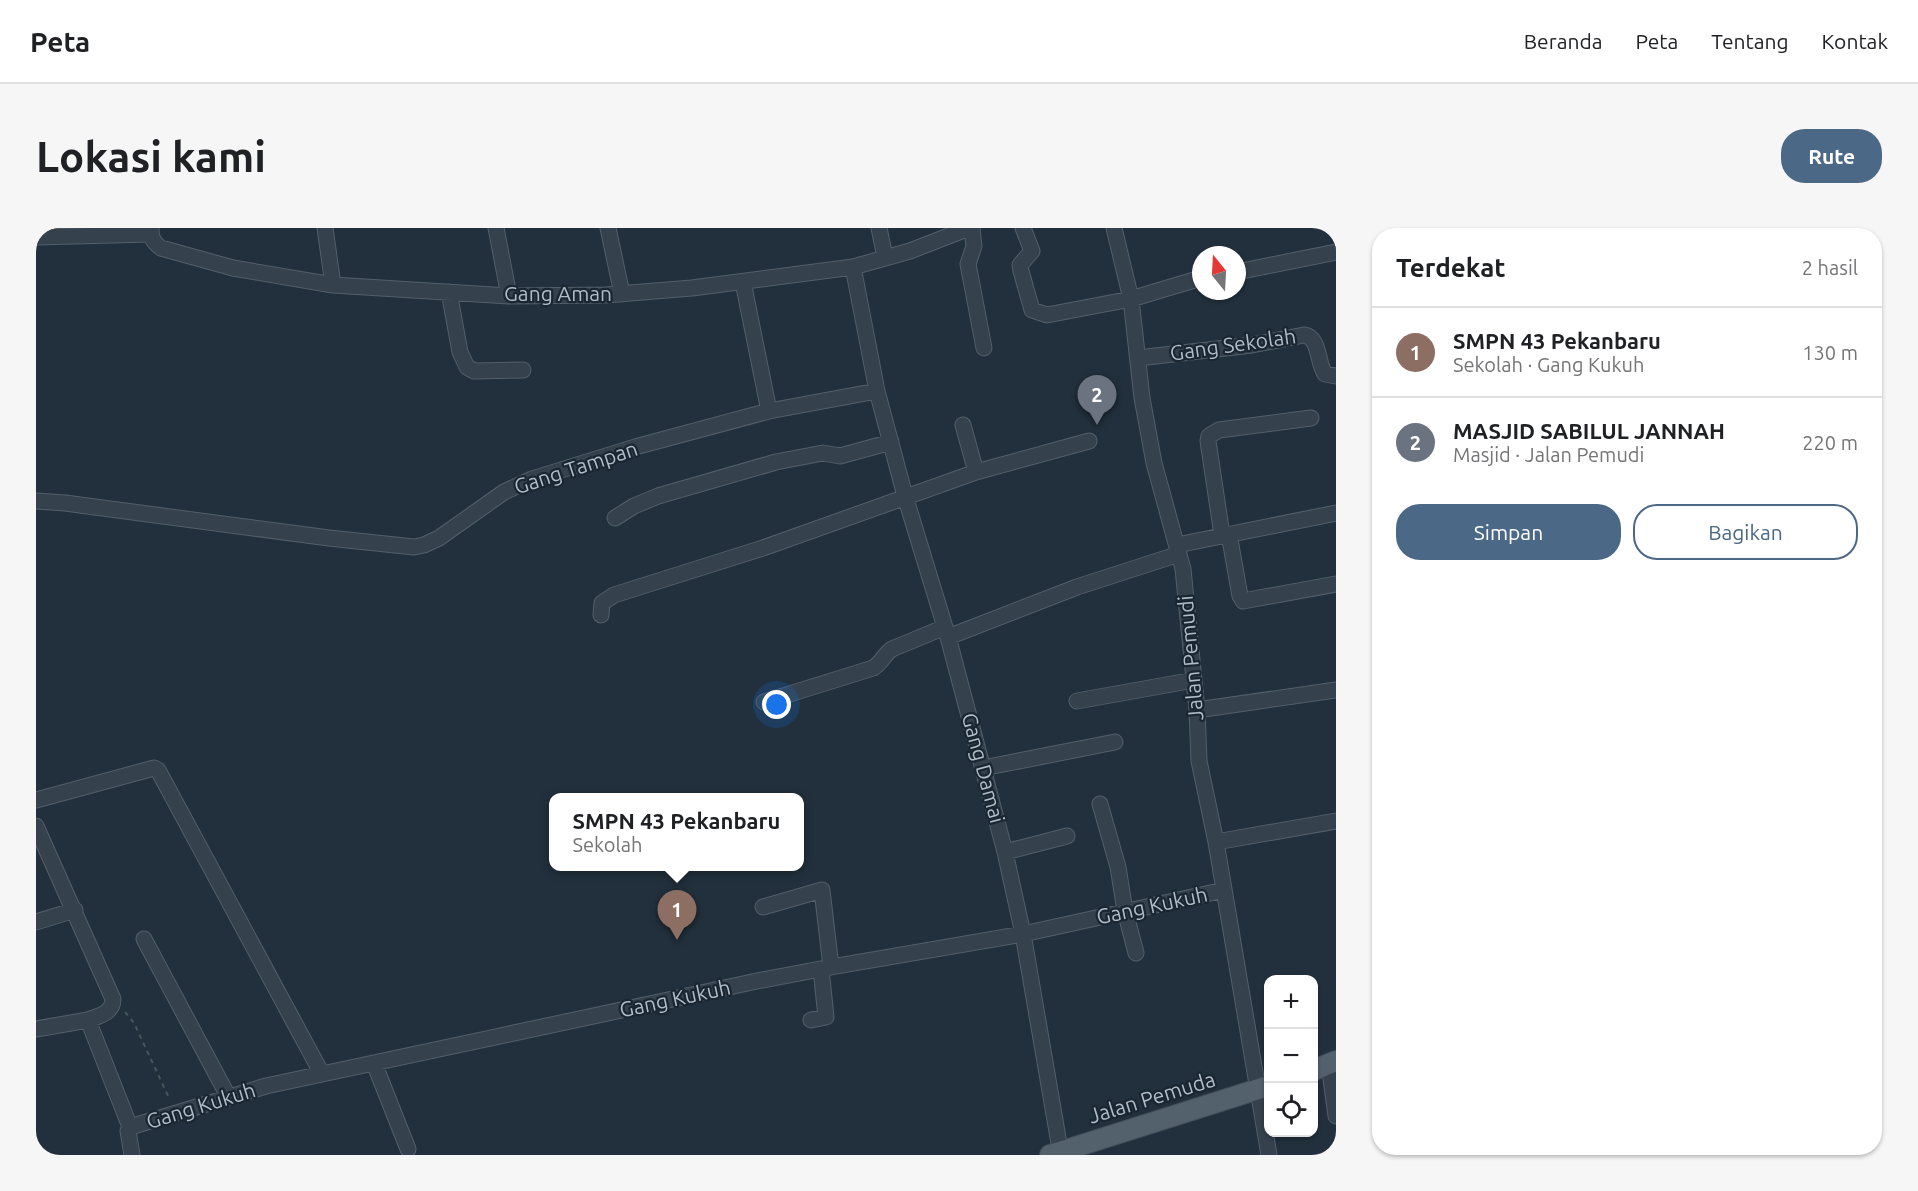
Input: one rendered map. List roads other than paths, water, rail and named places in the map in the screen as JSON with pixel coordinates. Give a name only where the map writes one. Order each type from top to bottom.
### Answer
[{"type":"main road","name":"Jalan Pemuda","points":[[1057,1154],[1263,1088]]},
{"type":"street","points":[[325,228],[333,285]]},
{"type":"street","points":[[496,228],[509,296]]},
{"type":"street","points":[[608,228],[622,294]]},
{"type":"street","points":[[879,228],[885,257]]},
{"type":"street","points":[[971,228],[974,246],[968,264],[984,348]]},
{"type":"street","name":"Gang Aman","points":[[151,231],[154,243],[161,248],[233,268],[333,285],[509,296],[622,294],[692,288],[853,267],[910,251],[971,228]]},
{"type":"street","points":[[1023,228],[1032,251],[1020,265],[1021,271],[1032,310],[1047,315],[1131,299],[1192,281]]},
{"type":"street","name":"Jalan Pemudi","points":[[1114,228],[1131,299],[1142,398],[1154,463],[1183,569],[1197,710],[1199,761],[1263,1088],[1269,1155]]},
{"type":"street","points":[[36,237],[151,231]]},
{"type":"street","points":[[1246,270],[1336,252]]},
{"type":"street","name":"Gang Damai","points":[[853,267],[877,390],[905,496],[946,632],[1005,852],[1023,934],[1057,1154]]},
{"type":"street","points":[[743,282],[769,411]]},
{"type":"street","points":[[449,292],[460,352],[467,367],[474,371],[523,370]]},
{"type":"street","name":"Gang Sekolah","points":[[1138,358],[1252,345],[1304,335],[1314,341],[1321,369],[1325,375],[1336,376]]},
{"type":"street","name":"Gang Tampan","points":[[36,501],[414,547],[424,545],[457,526],[504,492],[532,479],[635,447],[769,411],[877,390]]},
{"type":"street","points":[[1311,418],[1219,430],[1209,436],[1208,441],[1239,597],[1243,601],[1336,584]]},
{"type":"street","points":[[963,425],[976,472]]},
{"type":"street","points":[[601,615],[602,603],[614,595],[763,548],[976,472],[1089,441]]},
{"type":"street","points":[[615,519],[634,506],[658,496],[776,462],[822,453],[840,456],[891,442]]},
{"type":"street","points":[[764,702],[873,668],[879,665],[886,653],[892,649],[1077,587],[1178,549],[1225,535],[1336,513]]},
{"type":"street","points":[[362,542],[366,552],[384,554]]},
{"type":"street","points":[[1077,701],[1194,680]]},
{"type":"street","points":[[1197,710],[1336,690]]},
{"type":"street","points":[[983,768],[1115,742]]},
{"type":"street","points":[[36,800],[154,768],[158,770],[322,1074]]},
{"type":"street","points":[[1100,804],[1118,867],[1125,911],[1136,953]]},
{"type":"street","points":[[1216,842],[1336,821]]},
{"type":"street","points":[[36,826],[113,999],[112,1007],[107,1013],[88,1020],[36,1029]]},
{"type":"street","points":[[1005,852],[1067,836]]},
{"type":"street","points":[[763,908],[822,890],[826,1017],[811,1020]]},
{"type":"street","name":"Gang Kukuh","points":[[130,1127],[266,1086],[826,968],[1023,934],[1224,890]]},
{"type":"street","points":[[36,922],[75,910]]},
{"type":"street","points":[[144,939],[228,1096]]},
{"type":"street","points":[[88,1020],[130,1127],[128,1131],[132,1155]]},
{"type":"street","points":[[375,1063],[408,1149]]},
{"type":"street","points":[[1326,1065],[1336,1116]]},
{"type":"place","name":"MASJID SABILUL JANNAH","points":[[1097,425]]},
{"type":"place","name":"SMPN 43 Pekanbaru","points":[[677,940]]}]
